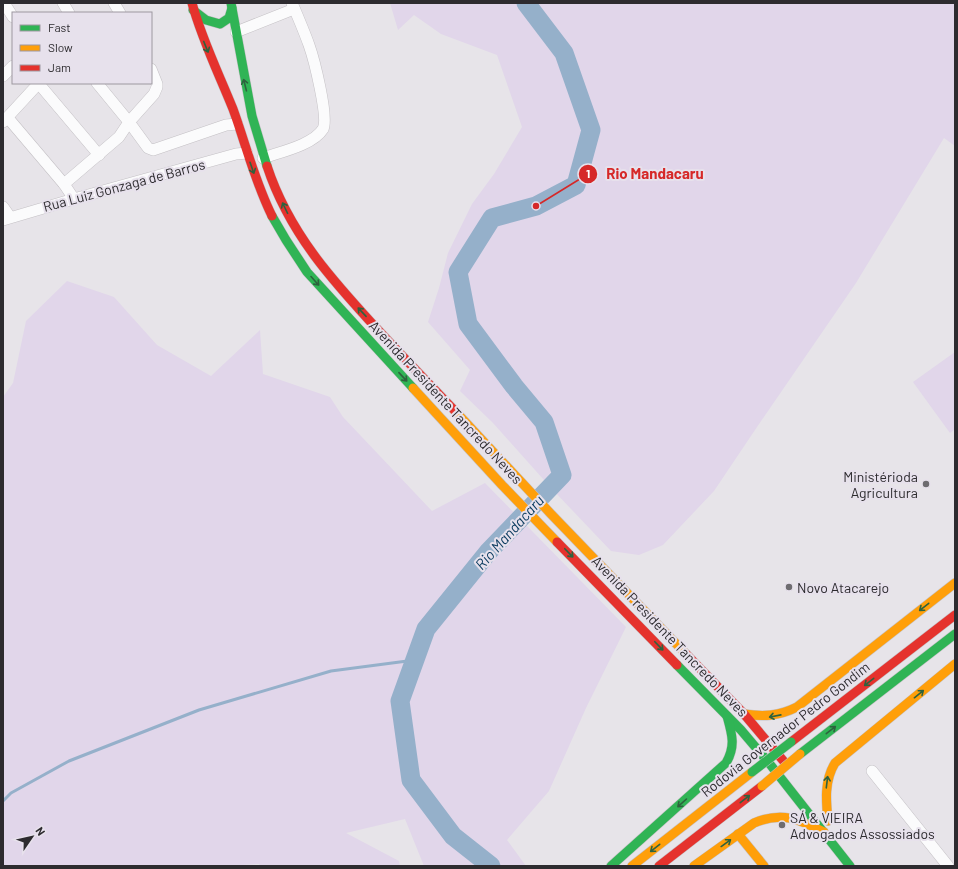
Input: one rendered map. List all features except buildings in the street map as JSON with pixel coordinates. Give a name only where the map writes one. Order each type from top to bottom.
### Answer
[{"type":"main road","name":"Avenida Presidente Tancredo Neves","points":[[192,6],[201,35],[229,101],[258,185],[273,219],[292,252],[307,272],[502,485],[741,730],[769,763],[850,866]]},
{"type":"main road","points":[[192,6],[206,20],[220,24],[231,16],[232,6]]},
{"type":"main road","name":"Avenida Presidente Tancredo Neves","points":[[232,6],[243,76],[263,158],[291,222],[307,248],[338,287],[551,514],[744,714],[792,772]]},
{"type":"main road","points":[[744,714],[774,717],[797,707],[955,583]]},
{"type":"main road","name":"Rodovia Governador Pedro Gondim","points":[[632,866],[955,615]]},
{"type":"main road","name":"Rodovia Governador Pedro Gondim","points":[[659,866],[955,634]]},
{"type":"main road","points":[[819,808],[830,823],[826,800],[828,776],[835,763],[955,664]]},
{"type":"main road","points":[[611,866],[726,763],[734,748],[727,716]]},
{"type":"main road","points":[[694,866],[754,823],[773,816],[793,817],[824,832]]},
{"type":"main road","points":[[738,834],[764,866]]},
{"type":"street","points":[[4,3],[12,15]]},
{"type":"street","points":[[63,3],[68,12]]},
{"type":"street","points":[[114,3],[119,12]]},
{"type":"street","points":[[236,32],[293,5],[310,47],[321,93],[325,124],[322,130],[305,143],[263,158]]},
{"type":"street","points":[[3,76],[12,67]]},
{"type":"street","points":[[64,184],[119,137],[129,122],[154,94],[157,87],[152,71]]},
{"type":"street","points":[[38,84],[5,120],[64,184],[74,198]]},
{"type":"street","points":[[40,84],[99,155]]},
{"type":"street","points":[[98,84],[148,148],[153,150],[226,125],[237,124]]},
{"type":"street","name":"Rua Luiz Gonzaga de Barros","points":[[6,219],[74,198],[236,154],[247,153]]},
{"type":"street","points":[[3,207],[6,219]]},
{"type":"street","points":[[872,771],[948,866]]},
{"type":"shaded area","points":[[390,3],[955,3],[955,146],[944,138],[856,283],[714,491],[663,545],[639,555],[611,551],[552,489],[493,423],[460,391],[470,370],[428,322],[448,253],[472,204],[494,174],[522,127],[497,55],[441,34],[414,15],[398,30]]},
{"type":"shaded area","points":[[67,281],[114,297],[157,345],[211,376],[260,330],[263,374],[330,397],[343,417],[432,511],[485,483],[626,627],[586,708],[549,791],[507,840],[526,866],[424,866],[405,819],[346,833],[399,861],[400,866],[260,866],[259,864],[226,866],[3,866],[3,397],[13,383],[26,321]]},
{"type":"shaded area","points":[[955,352],[955,429],[950,433],[913,382]]},
{"type":"waterway","name":"Rio Mandacaru","points":[[491,866],[453,836],[411,780],[400,701],[426,629],[489,551],[562,475],[544,422],[514,386],[468,324],[458,272],[492,218],[536,206],[576,185],[591,130],[564,53],[526,3]]},
{"type":"waterway","points":[[3,801],[11,793],[69,761],[199,710],[331,671],[415,660]]},
{"type":"traffic: fast","points":[[231,3],[252,116],[267,166]]},
{"type":"traffic: fast","points":[[193,10],[206,20],[220,24],[229,18],[232,8]]},
{"type":"traffic: fast","points":[[272,216],[307,272],[413,388]]},
{"type":"traffic: fast","points":[[800,754],[955,634]]},
{"type":"traffic: fast","points":[[677,665],[741,730],[769,763],[850,866]]},
{"type":"traffic: fast","points":[[611,866],[726,763],[732,745],[732,734],[727,716]]},
{"type":"traffic: fast","points":[[752,772],[791,742]]},
{"type":"traffic: slow","points":[[413,388],[502,485],[557,542]]},
{"type":"traffic: slow","points":[[455,411],[551,514],[686,654]]},
{"type":"traffic: slow","points":[[744,714],[771,715],[797,707],[955,583]]},
{"type":"traffic: slow","points":[[828,821],[826,799],[827,784],[831,770],[835,763],[955,664]]},
{"type":"traffic: slow","points":[[762,786],[800,754]]},
{"type":"traffic: slow","points":[[632,866],[752,772]]},
{"type":"traffic: slow","points":[[694,866],[754,823],[764,819],[782,817],[790,818],[806,823],[824,832]]},
{"type":"traffic: slow","points":[[738,834],[764,866]]},
{"type":"traffic: jam","points":[[192,3],[206,44],[233,109],[251,163],[272,216]]},
{"type":"traffic: jam","points":[[267,166],[287,213],[300,234],[329,274],[362,312],[455,411]]},
{"type":"traffic: jam","points":[[557,542],[677,665]]},
{"type":"traffic: jam","points":[[791,742],[955,615]]},
{"type":"traffic: jam","points":[[686,654],[744,714],[786,764]]},
{"type":"traffic: jam","points":[[659,866],[762,786]]},
{"type":"place","name":"Rio Mandacaru","points":[[536,206]]},
{"type":"place","name":"Ministérioda Agricultura","points":[[926,484]]},
{"type":"place","name":"Novo Atacarejo","points":[[789,587]]},
{"type":"place","name":"SÁ & VIEIRA Advogados Assossiados","points":[[782,825]]}]
